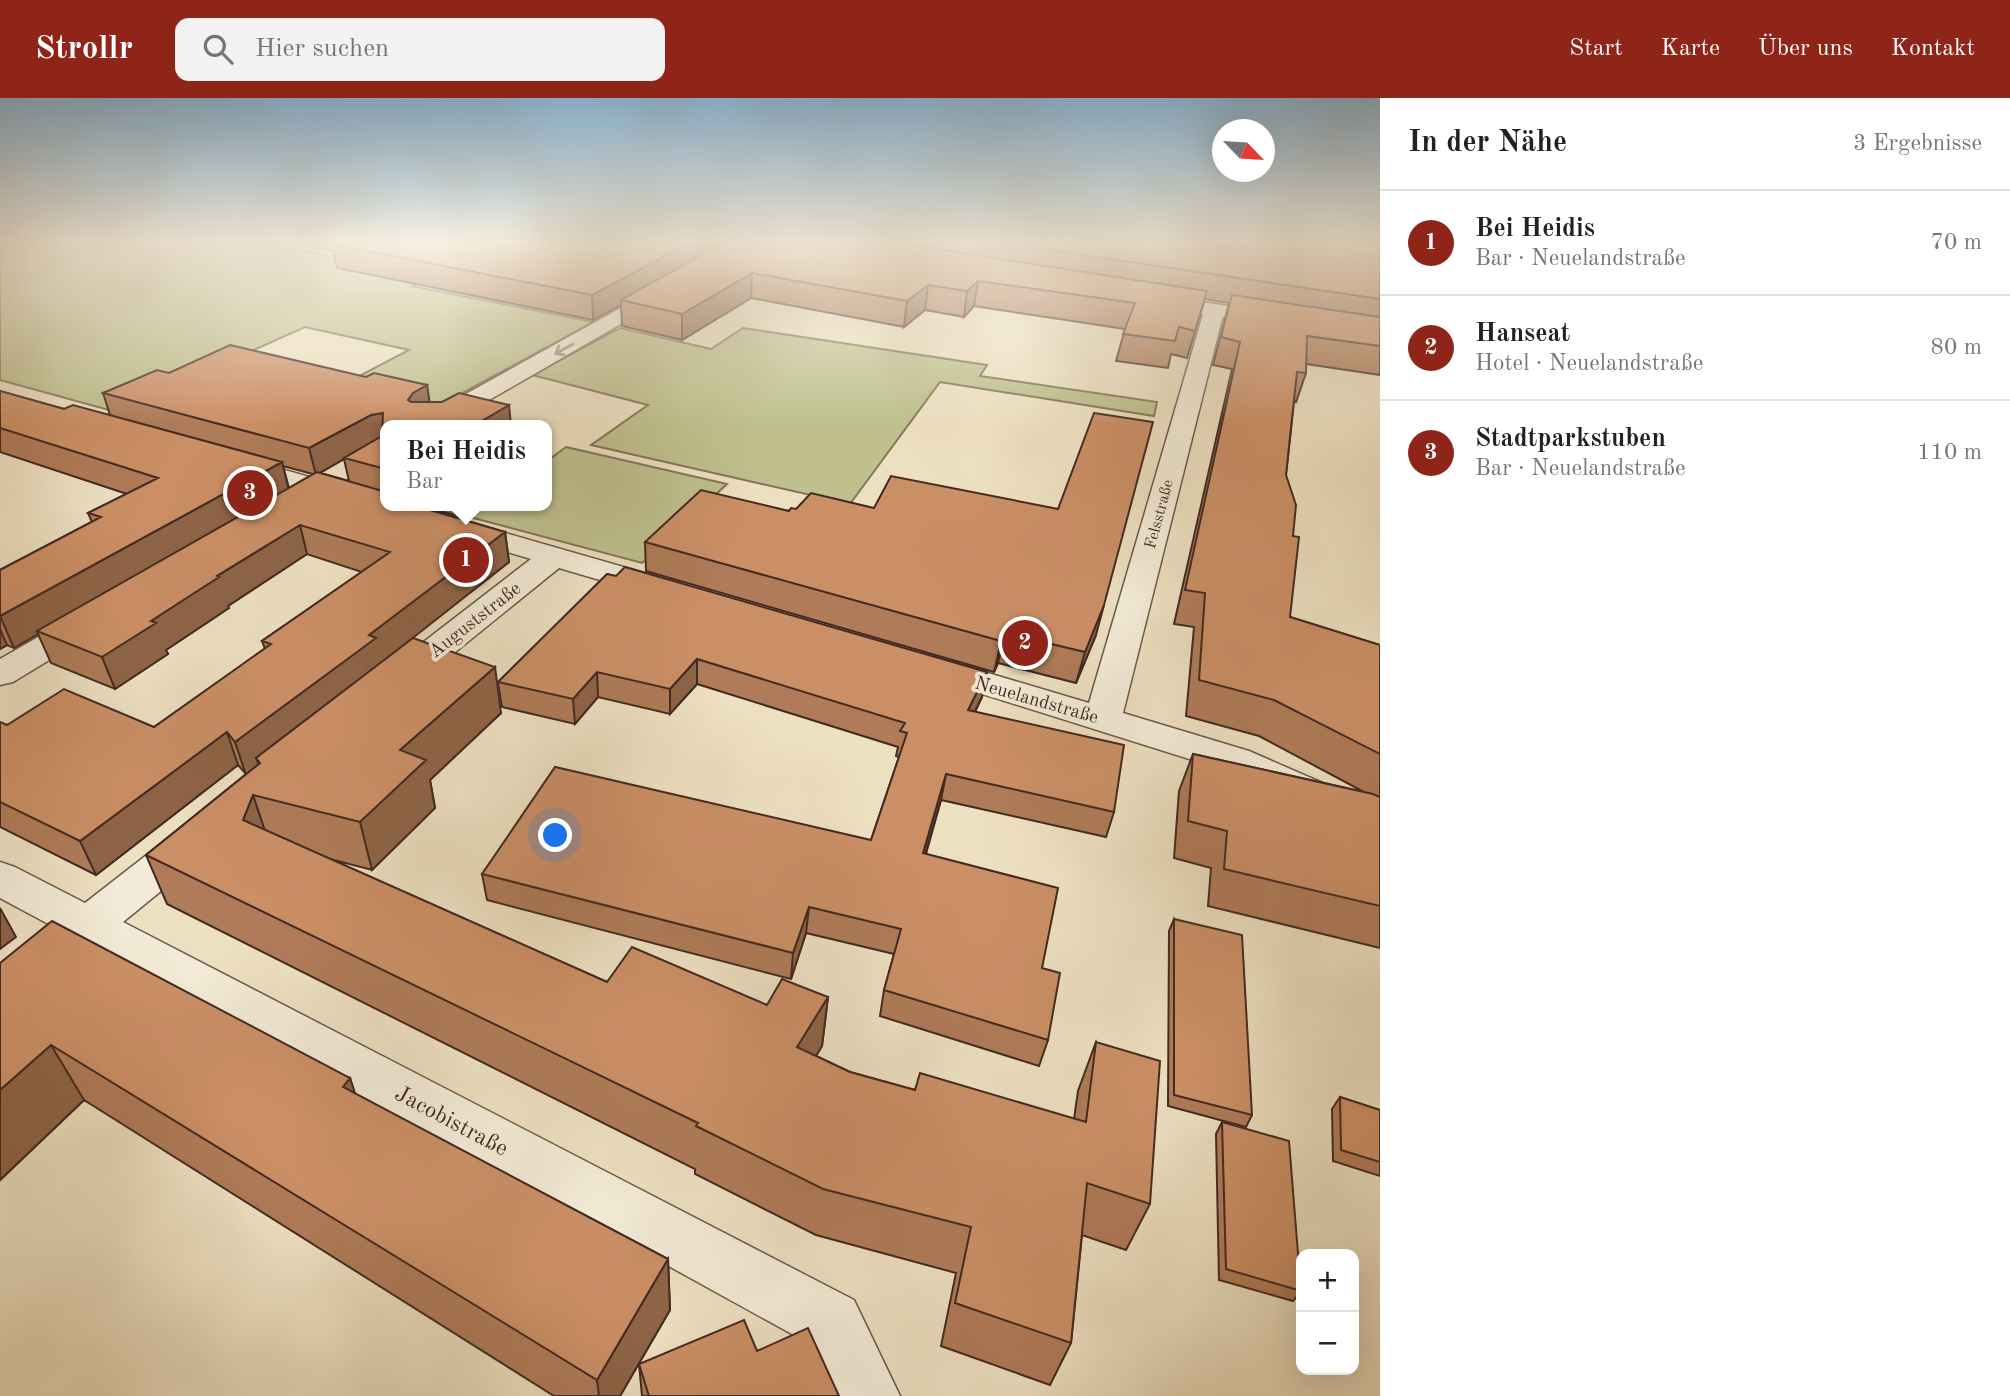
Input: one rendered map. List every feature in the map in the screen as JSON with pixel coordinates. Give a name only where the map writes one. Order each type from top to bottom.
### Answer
[{"type":"street","points":[[437,420],[644,304]]},
{"type":"street","points":[[1167,304],[1380,336]]},
{"type":"street","name":"Felsstraße","points":[[1102,718],[1214,311]]},
{"type":"street","points":[[214,458],[380,506]]},
{"type":"street","points":[[282,508],[351,468]]},
{"type":"street","points":[[435,522],[698,599]]},
{"type":"street","name":"Auguststraße","points":[[369,703],[553,556]]},
{"type":"street","points":[[0,674],[118,605]]},
{"type":"street","name":"Neuelandstraße","points":[[909,661],[1236,760],[1380,825]]},
{"type":"street","points":[[0,996],[228,814]]},
{"type":"street","name":"Jacobistraße","points":[[0,878],[832,1322],[868,1396]]},
{"type":"green space","points":[[0,304],[500,304],[593,322],[437,407],[344,384],[409,350],[305,327],[116,412],[0,380]]},
{"type":"green space","points":[[620,328],[711,349],[743,328],[987,365],[980,376],[1157,402],[1154,416],[940,382],[850,504],[591,445],[648,405],[532,375]]},
{"type":"green space","points":[[566,447],[727,484],[642,563],[470,517],[479,511],[552,511],[552,457]]},
{"type":"building","points":[[637,304],[700,304],[682,314]]},
{"type":"building","points":[[1135,304],[1203,304],[1195,331],[1179,327],[1175,341],[1123,334]]},
{"type":"building","points":[[1230,304],[1290,304],[1380,317],[1380,346],[1307,336],[1306,373],[1297,372],[1286,475],[1296,505],[1293,536],[1299,537],[1290,617],[1380,645],[1380,754],[1274,700],[1199,680],[1205,593],[1185,590],[1240,342],[1221,337]]},
{"type":"building","points":[[230,345],[366,377],[374,373],[427,385],[413,393],[408,400],[411,402],[442,402],[459,393],[509,405],[484,420],[383,420],[383,413],[371,415],[309,448],[103,393],[157,370],[169,373]]},
{"type":"building","points":[[0,391],[64,409],[73,405],[282,462],[0,616],[0,570],[101,517],[88,513],[158,478],[0,428]]},
{"type":"building","points":[[1094,413],[1153,422],[1104,605],[1085,652],[1005,633],[1001,641],[645,542],[701,490],[789,511],[791,508],[796,509],[811,493],[874,508],[891,476],[1058,509]]},
{"type":"building","points":[[380,437],[380,467],[344,458]]},
{"type":"building","points":[[317,472],[380,490],[380,511],[433,511],[505,532],[369,635],[376,638],[235,742],[227,732],[80,841],[0,802],[0,722],[7,725],[64,689],[154,727],[271,644],[262,641],[390,552],[300,525],[217,576],[219,577],[151,621],[156,623],[102,657],[37,631]]},
{"type":"building","points":[[625,567],[987,672],[968,710],[1124,745],[1114,812],[946,774],[923,853],[1058,888],[1042,968],[1060,973],[1048,1040],[884,990],[901,929],[809,907],[793,953],[482,874],[555,767],[871,840],[907,733],[900,731],[905,723],[697,659],[670,689],[597,672],[573,699],[498,682],[607,574],[616,576]]},
{"type":"building","points":[[413,638],[495,667],[400,750],[426,760],[360,822],[253,795],[243,820],[607,982],[632,947],[767,1005],[782,979],[828,997],[797,1047],[850,1072],[915,1090],[920,1073],[1086,1122],[1096,1042],[1160,1061],[1150,1204],[1087,1183],[1071,1343],[955,1303],[971,1227],[823,1189],[696,1126],[698,1123],[146,855],[260,763],[256,758]]},
{"type":"building","points":[[1193,754],[1380,797],[1380,906],[1224,869],[1227,831],[1188,821]]},
{"type":"building","points":[[1174,919],[1242,935],[1252,1115],[1174,1095]]},
{"type":"building","points":[[52,921],[350,1078],[343,1087],[668,1259],[597,1380],[51,1045],[0,1090],[0,963]]},
{"type":"building","points":[[1340,1097],[1380,1110],[1380,1162],[1341,1150]]},
{"type":"building","points":[[1222,1122],[1289,1141],[1298,1249],[1296,1290],[1226,1269]]},
{"type":"building","points":[[744,1320],[757,1351],[808,1328],[839,1396],[649,1396],[639,1364]]},
{"type":"place","name":"Stadtparkstuben","points":[[250,493]]},
{"type":"place","name":"Bei Heidis","points":[[466,560]]},
{"type":"place","name":"Hanseat","points":[[1025,643]]}]
